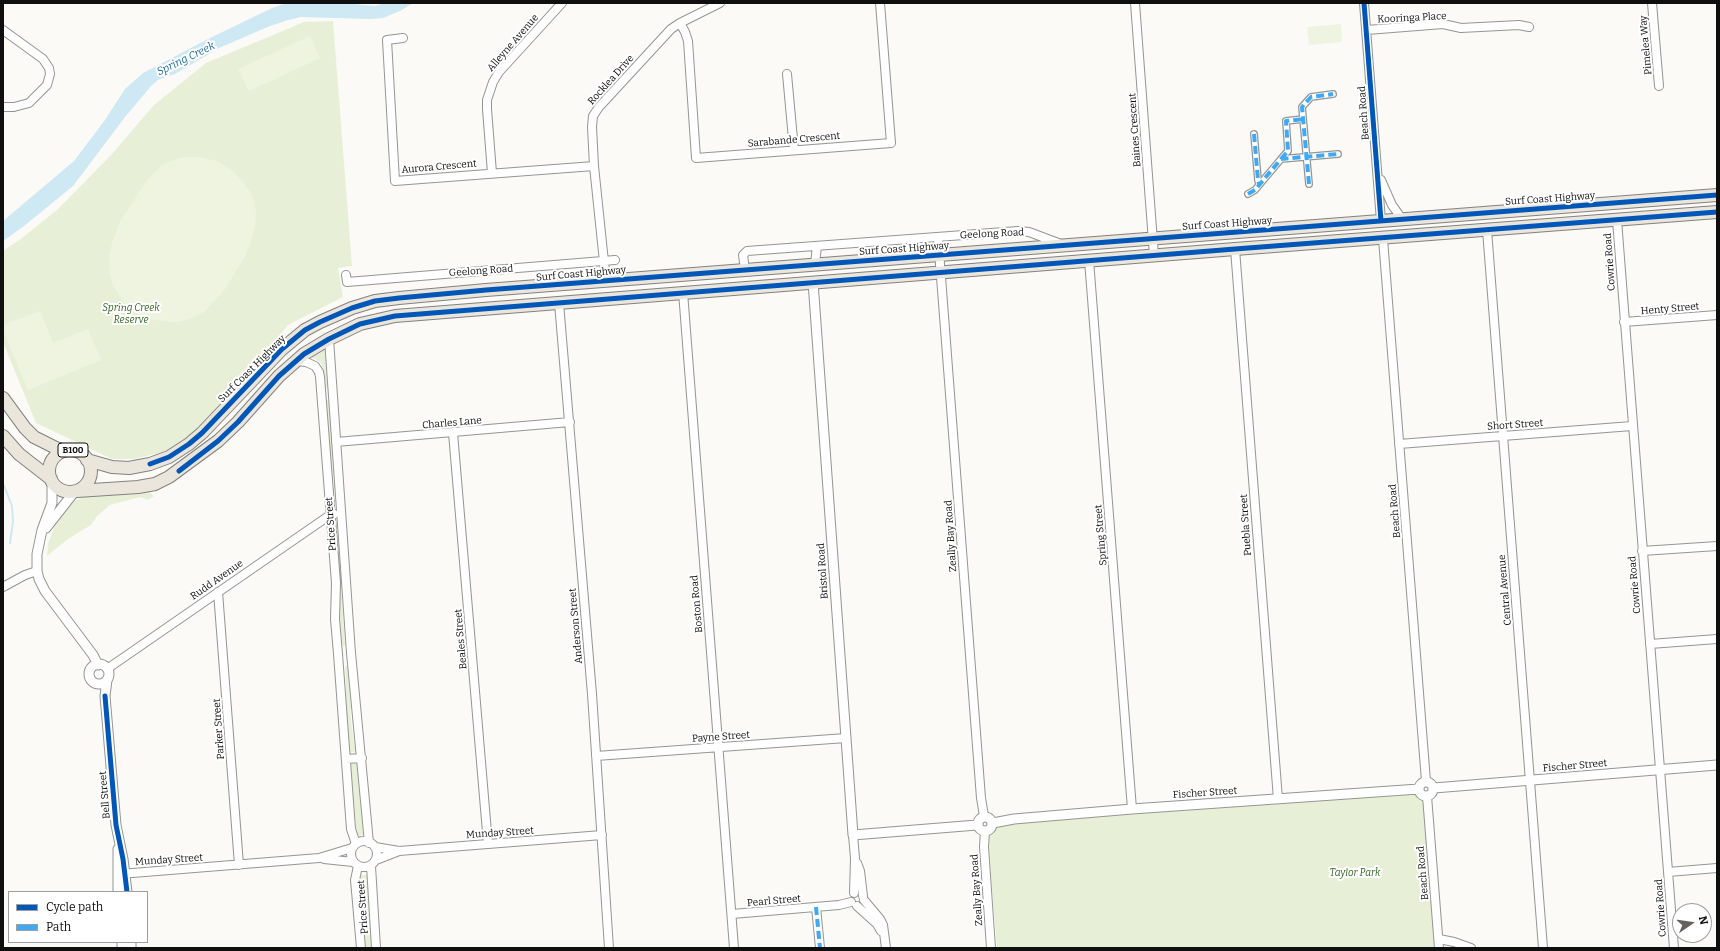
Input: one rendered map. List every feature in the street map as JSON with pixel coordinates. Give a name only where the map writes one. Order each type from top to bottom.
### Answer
[{"type":"main road","name":"Surf Coast Highway","points":[[88,460],[106,466],[129,468],[150,464],[169,457],[190,444],[202,433],[284,348],[305,330],[352,308],[375,301],[815,264],[1068,246],[1717,195]]},
{"type":"main road","points":[[3,436],[19,454],[61,490],[76,491],[138,487],[155,484],[169,477],[218,441],[238,422],[279,376],[296,361],[329,339],[360,324],[395,316],[1089,260],[1383,239],[1717,212]]},
{"type":"main road","points":[[1381,221],[1383,239]]},
{"type":"main road","points":[[814,282],[815,264]]},
{"type":"main road","points":[[606,281],[610,298]]},
{"type":"main road","points":[[557,285],[559,303]]},
{"type":"main road","name":"B100","points":[[3,398],[25,428],[34,437],[62,451],[77,451],[88,460],[91,472],[90,478],[87,484],[76,491]]},
{"type":"main road","name":"B100","points":[[51,481],[49,474],[50,463],[53,458],[62,451]]},
{"type":"street","name":"Alleyne Avenue","points":[[492,173],[487,100],[493,82],[499,72],[562,3]]},
{"type":"street","name":"Rocklea Drive","points":[[606,281],[594,166],[592,122],[595,111],[664,36],[680,23],[720,3]]},
{"type":"street","name":"Sarabande Crescent","points":[[680,23],[688,41],[696,158],[891,143],[880,3]]},
{"type":"street","name":"Baines Crescent","points":[[1135,3],[1154,255]]},
{"type":"street","name":"Beach Road","points":[[1364,3],[1381,221]]},
{"type":"street","name":"Pimelea Way","points":[[1652,3],[1659,86]]},
{"type":"street","name":"Kooringa Place","points":[[1367,30],[1443,24],[1461,28],[1520,24],[1529,27]]},
{"type":"street","points":[[3,30],[43,59],[49,68],[50,74],[47,85],[34,100],[24,105],[3,107]]},
{"type":"street","name":"Aurora Crescent","points":[[403,38],[387,40],[395,181],[594,166]]},
{"type":"street","points":[[787,74],[794,150]]},
{"type":"street","points":[[1310,184],[1302,107],[1311,97],[1333,94]]},
{"type":"street","points":[[1248,194],[1255,190],[1288,151],[1286,121],[1303,119]]},
{"type":"street","points":[[1254,134],[1259,184]]},
{"type":"street","points":[[1281,159],[1338,154]]},
{"type":"street","name":"Beach Road","points":[[1376,159],[1386,193],[1396,213],[1402,220]]},
{"type":"street","name":"Cowrie Road","points":[[1616,220],[1674,948]]},
{"type":"street","name":"Central Avenue","points":[[1487,230],[1543,948]]},
{"type":"street","name":"Geelong Road","points":[[744,270],[743,255],[747,251],[1018,231],[1029,232],[1068,246]]},
{"type":"street","points":[[938,238],[939,255]]},
{"type":"street","name":"Beach Road","points":[[1383,239],[1426,781]]},
{"type":"street","points":[[815,264],[817,246]]},
{"type":"street","name":"Puebla Street","points":[[1235,249],[1278,799]]},
{"type":"street","name":"Zeally Bay Road","points":[[939,255],[981,798],[984,816]]},
{"type":"street","name":"Geelong Road","points":[[347,281],[615,260]]},
{"type":"street","name":"Spring Street","points":[[1089,260],[1132,809]]},
{"type":"street","name":"Bristol Road","points":[[814,282],[855,858],[854,893]]},
{"type":"street","name":"Boston Road","points":[[683,292],[732,914]]},
{"type":"street","name":"Anderson Street","points":[[559,303],[570,422],[596,756],[609,948]]},
{"type":"street","name":"Henty Street","points":[[1624,322],[1717,315]]},
{"type":"street","name":"Price Street","points":[[329,339],[351,653],[372,845],[377,855],[373,863],[376,948]]},
{"type":"street","name":"Price Street","points":[[296,361],[306,362],[317,368],[319,372],[322,396],[336,583],[335,619],[351,829],[354,846],[351,855],[355,864],[361,948]]},
{"type":"street","points":[[322,396],[332,394]]},
{"type":"street","name":"Charles Lane","points":[[336,442],[570,422]]},
{"type":"street","name":"Short Street","points":[[1399,444],[1632,426]]},
{"type":"street","name":"Beales Street","points":[[453,433],[488,844]]},
{"type":"street","points":[[51,481],[52,503],[40,538],[37,554],[37,571],[39,579],[46,591],[93,655],[98,665]]},
{"type":"street","points":[[40,538],[51,521],[76,491]]},
{"type":"street","name":"Rudd Avenue","points":[[107,669],[330,514],[341,513]]},
{"type":"street","points":[[1642,551],[1717,546]]},
{"type":"street","points":[[3,587],[24,575],[37,571]]},
{"type":"street","name":"Parker Street","points":[[218,592],[239,865]]},
{"type":"street","points":[[1650,644],[1717,639]]},
{"type":"street","points":[[338,654],[351,653]]},
{"type":"street","points":[[105,696],[90,678],[90,671],[98,665],[101,665],[107,669]]},
{"type":"street","name":"Bell Street","points":[[107,669],[108,676],[105,696],[121,874],[127,891]]},
{"type":"street","points":[[93,683],[100,684],[107,680]]},
{"type":"street","name":"Payne Street","points":[[596,756],[846,738]]},
{"type":"street","points":[[346,759],[362,758]]},
{"type":"street","name":"Fischer Street","points":[[1434,788],[1717,765]]},
{"type":"street","points":[[1426,781],[1431,783],[1434,788],[1432,794],[1427,796],[1421,794],[1419,789],[1420,783],[1426,781]]},
{"type":"street","name":"Fischer Street","points":[[992,823],[1014,819],[1132,809],[1419,789]]},
{"type":"street","name":"Beach Road","points":[[1427,796],[1439,948]]},
{"type":"street","points":[[984,816],[989,817],[992,823],[990,829],[985,831],[980,829],[978,825],[980,818],[984,816]]},
{"type":"street","points":[[853,835],[978,825]]},
{"type":"street","name":"Zeally Bay Road","points":[[985,831],[984,847],[990,948]]},
{"type":"street","name":"Munday Street","points":[[372,845],[399,851],[602,835]]},
{"type":"street","points":[[354,846],[363,841],[372,845]]},
{"type":"street","name":"Munday Street","points":[[121,874],[319,858],[354,846]]},
{"type":"street","name":"Munday Street","points":[[373,863],[399,851]]},
{"type":"street","name":"Munday Street","points":[[319,858],[355,864]]},
{"type":"street","name":"Bristol Road","points":[[855,858],[860,871],[864,898]]},
{"type":"street","name":"Price Street","points":[[355,864],[362,867],[373,863]]},
{"type":"street","points":[[1668,872],[1717,868]]},
{"type":"street","name":"Bell Street","points":[[118,891],[121,874]]},
{"type":"street","points":[[854,893],[859,893],[864,898],[880,919],[883,925],[885,946],[881,930],[877,924],[854,904],[851,896],[854,893]]},
{"type":"street","points":[[854,904],[860,905],[864,898]]},
{"type":"street","name":"Pearl Street","points":[[732,914],[854,904]]},
{"type":"street","points":[[816,907],[820,948]]},
{"type":"street","points":[[732,914],[734,948]]},
{"type":"street","points":[[1438,939],[1454,942],[1471,948]]},
{"type":"green space","name":"Spring Creek Reserve","points":[[333,21],[352,266],[338,268],[343,297],[288,325],[250,374],[199,429],[168,451],[134,459],[112,459],[36,423],[3,342],[3,251],[58,209],[111,155],[154,105],[206,63],[304,22]]},
{"type":"green space","points":[[1341,24],[1342,42],[1309,45],[1307,27]]},
{"type":"green space","points":[[310,36],[320,58],[249,91],[238,69]]},
{"type":"green space","points":[[198,157],[217,161],[235,173],[249,190],[254,200],[256,213],[255,225],[252,239],[245,256],[226,288],[204,312],[186,320],[175,322],[155,320],[134,312],[122,300],[113,285],[110,275],[109,256],[112,243],[121,220],[147,180],[162,165],[179,158]]},
{"type":"green space","points":[[40,311],[53,343],[88,329],[101,360],[28,390],[3,330],[3,325]]},
{"type":"green space","points":[[325,348],[329,389],[324,388],[323,368],[320,362],[311,357]]},
{"type":"green space","points":[[330,400],[334,507],[332,508],[324,401]]},
{"type":"green space","points":[[148,491],[154,496],[148,500],[140,497],[110,505],[97,516],[91,525],[68,539],[47,556],[48,544],[56,522],[70,503],[87,495]]},
{"type":"green space","points":[[337,523],[345,645],[340,646],[334,524]]},
{"type":"green space","points":[[345,666],[349,666],[353,705],[350,710],[354,745],[357,744],[358,751],[348,753]]},
{"type":"green space","points":[[359,763],[364,835],[355,836],[350,764]]},
{"type":"green space","name":"Taylor Park","points":[[1418,794],[1424,801],[1435,948],[997,948],[988,841],[991,833],[999,827],[1010,823]]},
{"type":"green space","points":[[360,875],[367,875],[373,948],[365,948]]},
{"type":"water","name":"Spring Creek","points":[[287,3],[343,3],[375,6],[385,3],[413,3],[402,10],[383,18],[301,17],[288,20],[270,26],[219,48],[175,74],[158,80],[125,117],[73,186],[3,241],[3,221],[74,161],[105,120],[125,89],[143,73],[208,39],[272,8]]},
{"type":"waterway","points":[[3,483],[12,506],[13,521],[10,543]]},
{"type":"marked path","points":[[1309,184],[1302,107],[1311,97],[1333,94]]},
{"type":"marked path","points":[[1281,159],[1288,151],[1286,121],[1303,119]]},
{"type":"marked path","points":[[1254,134],[1259,184]]},
{"type":"marked path","points":[[1248,194],[1255,190],[1281,159],[1338,154]]},
{"type":"marked path","points":[[816,907],[820,948]]},
{"type":"cycle path","points":[[1364,3],[1381,221]]},
{"type":"cycle path","points":[[150,464],[169,457],[189,444],[202,433],[282,349],[305,330],[352,308],[375,301],[486,290],[1717,195]]},
{"type":"cycle path","points":[[179,471],[218,441],[238,422],[279,376],[304,354],[329,339],[360,324],[395,316],[1717,212]]},
{"type":"cycle path","points":[[105,696],[116,825],[123,859],[127,891]]}]
